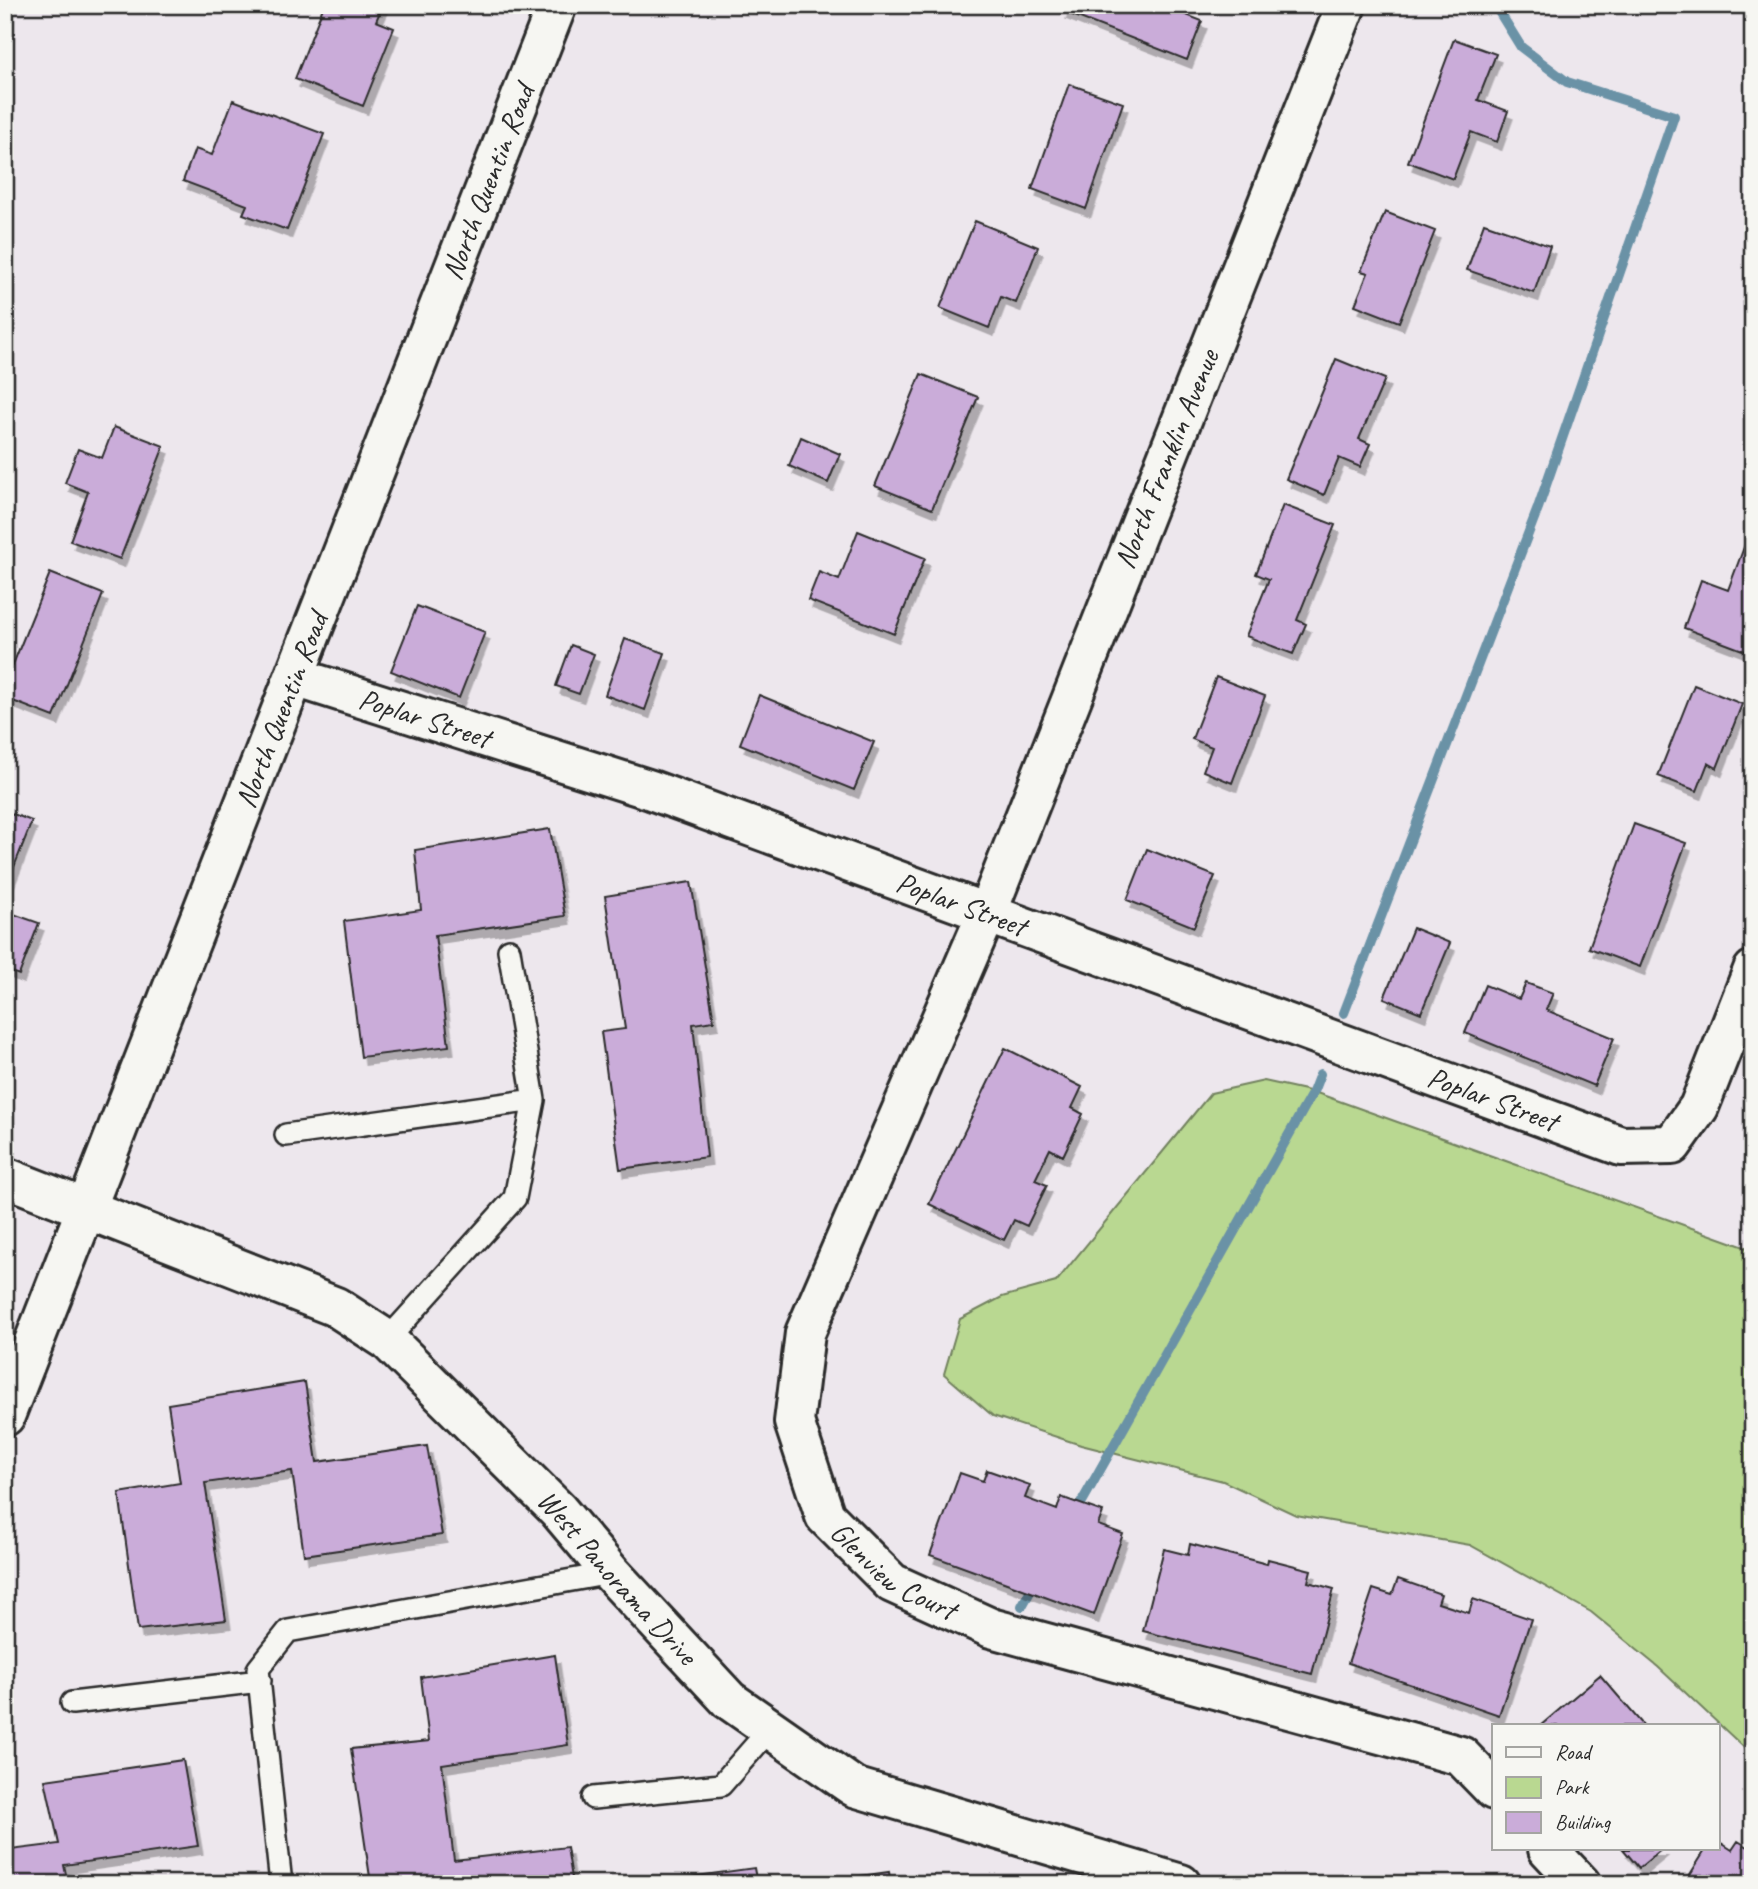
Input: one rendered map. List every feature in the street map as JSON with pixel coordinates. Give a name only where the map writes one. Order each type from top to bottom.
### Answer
[{"type":"street","name":"North Quentin Road","points":[[5,1416],[557,5]]},
{"type":"street","name":"North Franklin Avenue","points":[[987,913],[1346,5]]},
{"type":"street","name":"Poplar Street","points":[[295,677],[651,790],[1621,1146],[1672,1145],[1699,1107],[1753,970]]},
{"type":"street","name":"Glenview Court","points":[[987,913],[806,1333],[794,1422],[825,1516],[892,1583],[991,1628],[1461,1756],[1492,1788]]},
{"type":"street","name":"West Panorama Drive","points":[[5,1177],[335,1307],[387,1340],[558,1510],[611,1573],[729,1700],[854,1787],[1181,1884]]},
{"type":"street","points":[[1549,1850],[1581,1884]]},
{"type":"lane","points":[[387,1340],[515,1198],[534,1100],[509,950]]},
{"type":"lane","points":[[286,1135],[534,1100]]},
{"type":"lane","points":[[281,1884],[258,1669],[288,1631],[611,1573]]},
{"type":"lane","points":[[72,1703],[260,1682]]},
{"type":"lane","points":[[593,1798],[721,1785],[771,1729]]},
{"type":"green space","points":[[1264,1081],[1314,1092],[1753,1250],[1753,1756],[1658,1667],[1591,1612],[1470,1545],[1296,1515],[1223,1481],[1081,1445],[993,1416],[944,1374],[960,1319],[1002,1297],[1056,1282],[1211,1093]]},
{"type":"building","points":[[324,5],[383,5],[376,21],[394,28],[363,106],[295,79]]},
{"type":"building","points":[[1065,5],[1161,5],[1202,21],[1187,60],[1062,11]]},
{"type":"building","points":[[1454,39],[1496,54],[1478,100],[1508,111],[1497,142],[1471,132],[1453,179],[1408,162]]},
{"type":"building","points":[[1069,84],[1123,103],[1086,209],[1032,189]]},
{"type":"building","points":[[233,100],[324,134],[287,230],[243,214],[247,205],[183,181],[195,149],[212,155]]},
{"type":"building","points":[[1385,212],[1435,231],[1399,322],[1355,305],[1368,273],[1361,271]]},
{"type":"building","points":[[975,221],[1038,247],[1016,303],[1001,297],[989,328],[940,308]]},
{"type":"building","points":[[1484,223],[1550,246],[1534,293],[1467,270]]},
{"type":"building","points":[[1336,359],[1385,379],[1359,439],[1370,444],[1360,467],[1339,458],[1324,495],[1286,479]]},
{"type":"building","points":[[921,374],[978,397],[932,509],[875,486]]},
{"type":"building","points":[[114,427],[164,446],[120,559],[70,541],[88,492],[65,483],[78,449],[102,458]]},
{"type":"building","points":[[801,437],[840,454],[828,483],[789,466]]},
{"type":"building","points":[[1283,505],[1335,525],[1297,620],[1306,624],[1293,654],[1246,636],[1269,579],[1256,574]]},
{"type":"building","points":[[1753,523],[1753,654],[1684,628],[1701,580],[1728,590]]},
{"type":"building","points":[[858,531],[925,558],[894,634],[808,600],[819,572],[839,580]]},
{"type":"building","points":[[50,573],[103,594],[54,717],[5,698],[5,684]]},
{"type":"building","points":[[417,606],[485,632],[459,698],[391,671]]},
{"type":"building","points":[[625,639],[665,653],[645,710],[605,695]]},
{"type":"building","points":[[571,645],[594,654],[579,694],[556,686]]},
{"type":"building","points":[[1216,677],[1265,696],[1232,783],[1203,771],[1212,747],[1192,739]]},
{"type":"building","points":[[1694,685],[1742,704],[1717,768],[1708,763],[1697,791],[1658,776]]},
{"type":"building","points":[[759,695],[874,742],[854,790],[740,744]]},
{"type":"building","points":[[5,811],[32,821],[5,890]]},
{"type":"building","points":[[1634,824],[1686,843],[1640,967],[1589,948]]},
{"type":"building","points":[[550,829],[565,916],[435,935],[449,1046],[361,1057],[344,921],[421,910],[415,850]]},
{"type":"building","points":[[1147,849],[1215,876],[1194,927],[1127,900]]},
{"type":"building","points":[[691,882],[714,1021],[693,1024],[707,1157],[620,1169],[601,1032],[625,1029],[605,896]]},
{"type":"building","points":[[5,911],[39,923],[19,975],[5,969]]},
{"type":"building","points":[[1413,928],[1450,943],[1421,1013],[1384,998]]},
{"type":"building","points":[[1526,983],[1553,993],[1546,1010],[1614,1038],[1594,1086],[1465,1033],[1485,985],[1519,999]]},
{"type":"building","points":[[1005,1048],[1082,1087],[1072,1108],[1083,1114],[1063,1156],[1050,1149],[1035,1180],[1047,1185],[1027,1226],[1014,1220],[1004,1240],[929,1204]]},
{"type":"building","points":[[305,1382],[317,1462],[427,1446],[442,1535],[304,1555],[292,1471],[205,1483],[226,1620],[138,1630],[119,1493],[180,1483],[168,1404]]},
{"type":"building","points":[[987,1470],[1030,1485],[1025,1498],[1057,1510],[1061,1497],[1103,1512],[1098,1525],[1123,1534],[1094,1615],[930,1555],[960,1473],[983,1481]]},
{"type":"building","points":[[1190,1544],[1267,1564],[1268,1559],[1311,1570],[1308,1582],[1334,1589],[1312,1674],[1143,1631],[1164,1549],[1188,1555]]},
{"type":"building","points":[[1398,1579],[1441,1594],[1438,1603],[1469,1613],[1473,1599],[1531,1619],[1499,1715],[1348,1663],[1373,1589],[1392,1595]]},
{"type":"building","points":[[555,1655],[568,1745],[442,1764],[454,1860],[567,1847],[573,1884],[433,1884],[432,1876],[371,1884],[351,1749],[429,1741],[421,1677]]},
{"type":"building","points":[[1600,1675],[1642,1724],[1542,1724]]},
{"type":"building","points":[[183,1760],[198,1846],[64,1865],[68,1884],[5,1884],[5,1846],[9,1845],[11,1850],[59,1844],[45,1780]]},
{"type":"building","points":[[1738,1841],[1753,1850],[1753,1884],[1684,1884],[1705,1850],[1720,1850],[1720,1842],[1732,1850]]},
{"type":"building","points":[[1624,1850],[1661,1850],[1639,1868]]},
{"type":"building","points":[[754,1868],[757,1884],[639,1884]]},
{"type":"building","points":[[889,1872],[891,1884],[804,1884]]},
{"type":"waterway","points":[[1344,1013],[1538,508],[1674,116],[1567,82],[1521,47],[1495,5]]},
{"type":"waterway","points":[[1074,1516],[1313,1092],[1320,1074]]},
{"type":"waterway","points":[[1022,1606],[1036,1581]]}]
